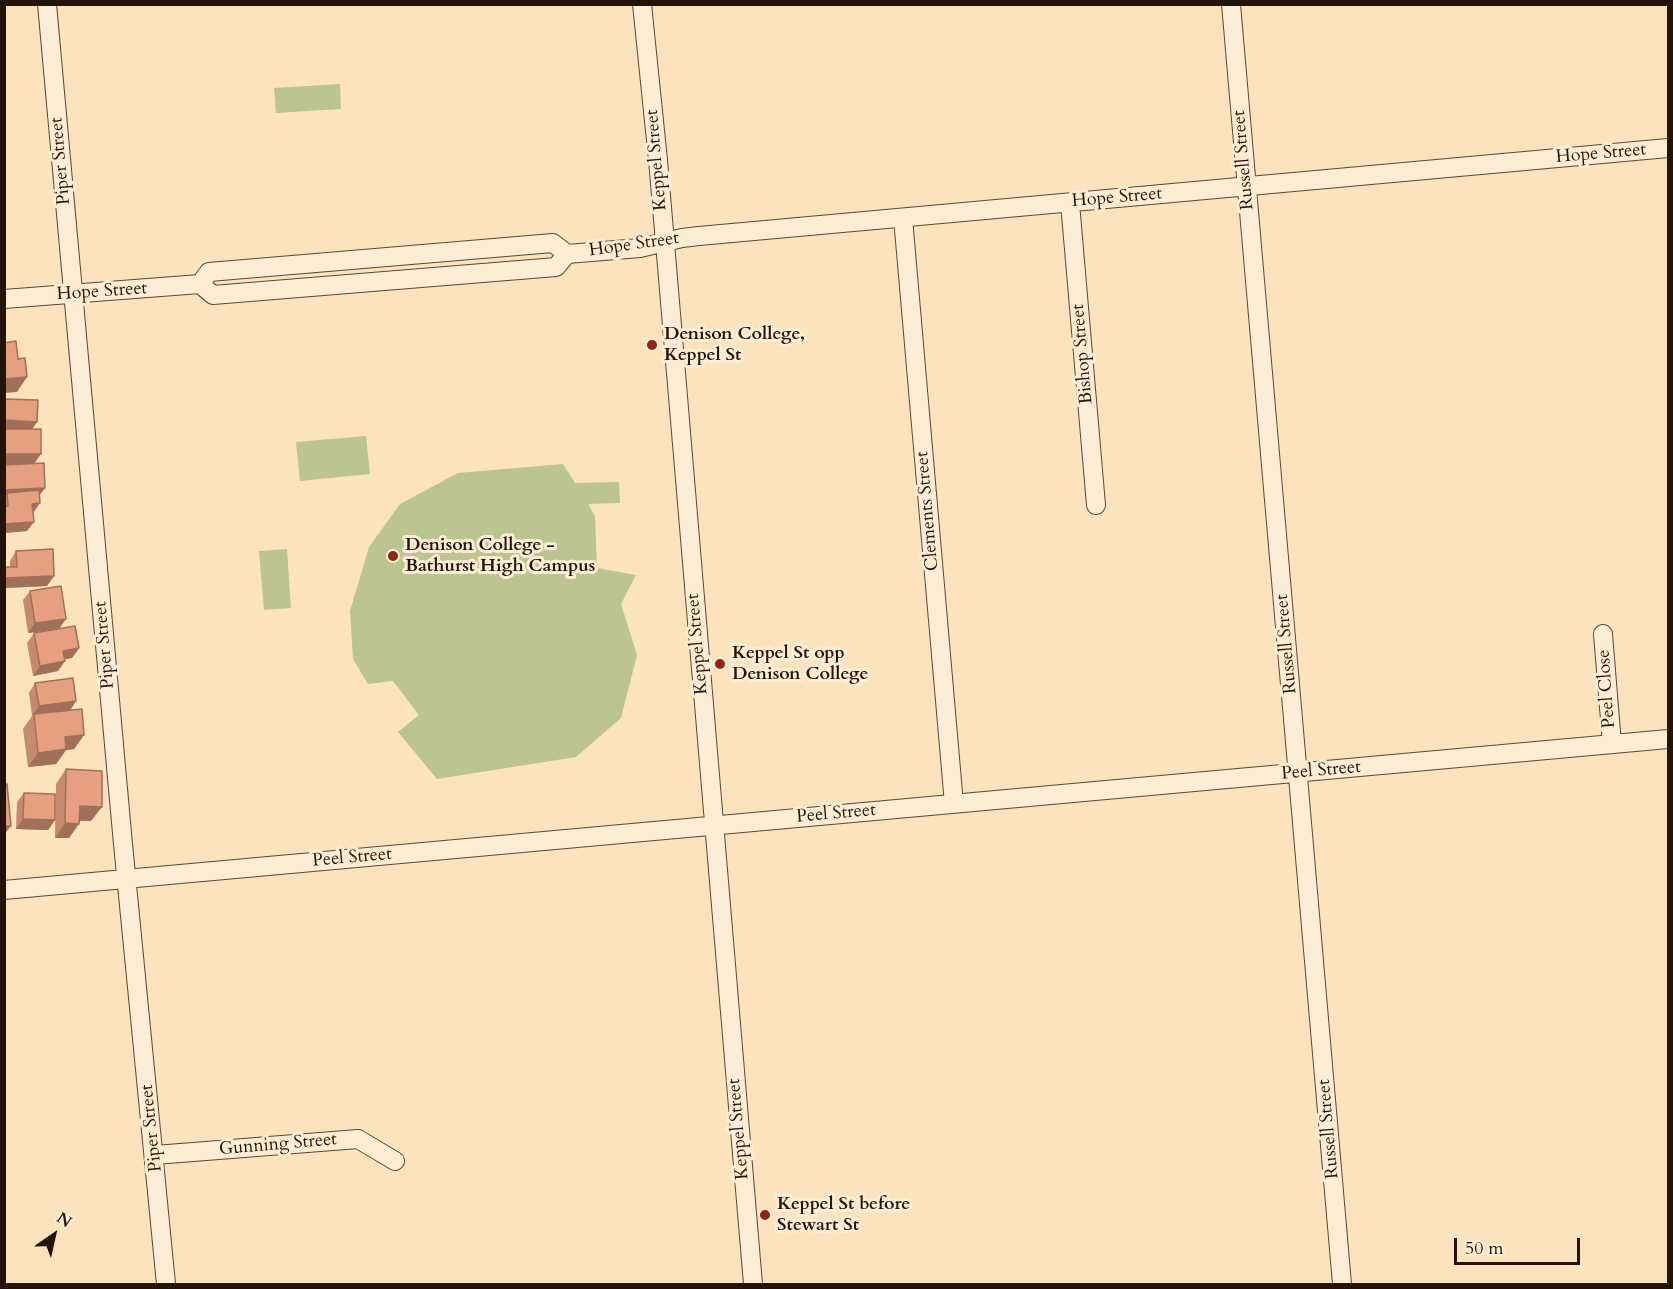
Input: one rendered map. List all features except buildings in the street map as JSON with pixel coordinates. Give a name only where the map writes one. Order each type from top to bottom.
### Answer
[{"type":"street","name":"Piper Street","points":[[47,4],[166,1284]]},
{"type":"street","name":"Keppel Street","points":[[642,4],[753,1284]]},
{"type":"street","name":"Russell Street","points":[[1231,4],[1342,1284]]},
{"type":"street","name":"Hope Street","points":[[4,299],[200,284],[213,295],[556,267],[567,254],[640,248],[682,238],[1668,148]]},
{"type":"street","name":"Bishop Street","points":[[1070,203],[1096,505]]},
{"type":"street","name":"Clements Street","points":[[903,218],[954,804]]},
{"type":"street","name":"Peel Close","points":[[1603,634],[1612,744]]},
{"type":"street","name":"Peel Street","points":[[4,890],[1668,739]]},
{"type":"street","name":"Gunning Street","points":[[155,1155],[358,1138],[395,1161]]},
{"type":"green space","points":[[340,84],[341,109],[276,113],[274,88]]},
{"type":"green space","points":[[366,436],[370,474],[300,481],[296,442]]},
{"type":"green space","points":[[563,464],[575,483],[619,482],[620,503],[588,504],[595,516],[597,568],[636,575],[621,604],[637,655],[621,718],[576,757],[437,779],[398,732],[419,715],[393,681],[368,684],[353,659],[350,611],[369,547],[400,504],[458,473]]},
{"type":"green space","points":[[287,549],[291,608],[264,610],[259,551]]},
{"type":"place","name":"Denison College, Keppel St","points":[[652,345]]},
{"type":"place","name":"Denison College - Bathurst High Campus","points":[[393,556]]},
{"type":"place","name":"Keppel St opp Denison College","points":[[720,664]]},
{"type":"place","name":"Keppel St before Stewart St","points":[[765,1215]]}]
